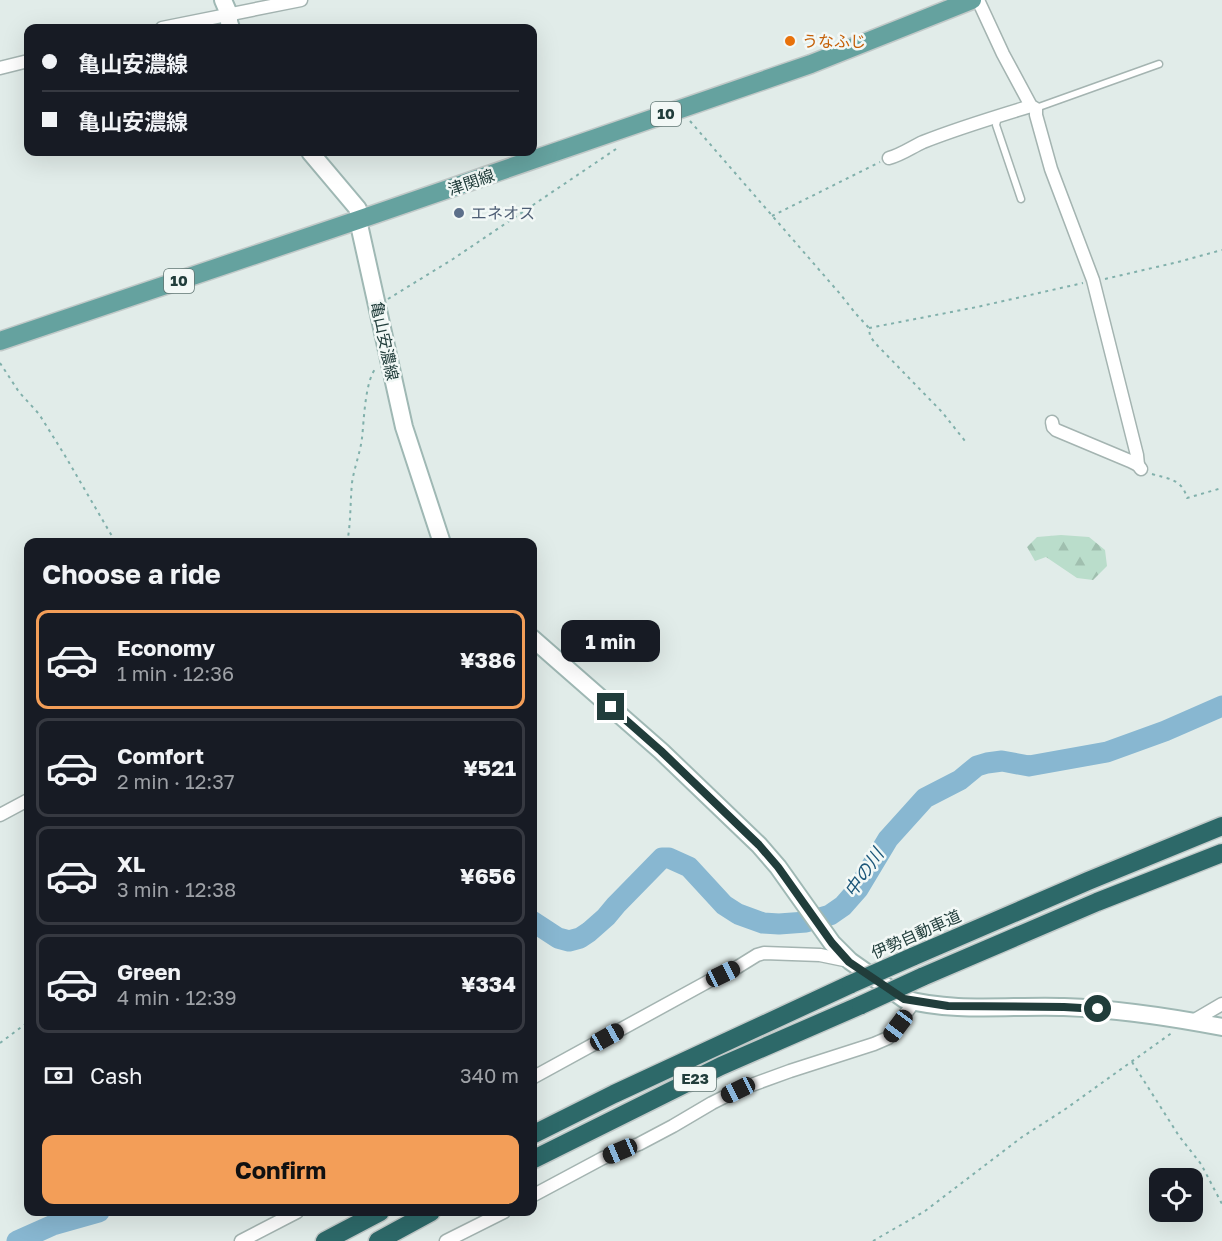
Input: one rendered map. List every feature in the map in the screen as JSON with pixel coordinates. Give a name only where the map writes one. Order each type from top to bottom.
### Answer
[{"type":"highway","name":"伊勢自動車道","points":[[537,1132],[624,1089],[851,984],[1088,881],[1222,826]]},
{"type":"highway","name":"E23","points":[[537,1158],[721,1066],[1097,902],[1222,853]]},
{"type":"highway","points":[[325,1241],[372,1216]]},
{"type":"highway","points":[[378,1241],[424,1216]]},
{"type":"main road","name":"津関線","points":[[0,341],[811,64],[972,0]]},
{"type":"main road","name":"亀山安濃線","points":[[313,156],[358,209],[358,220],[404,427],[440,538]]},
{"type":"main road","points":[[537,642],[661,751],[759,845],[778,867],[832,943],[849,962],[904,999],[948,1006],[1064,1007],[1115,1011],[1222,1027]]},
{"type":"street","points":[[181,24],[301,0]]},
{"type":"street","points":[[978,0],[1003,54],[1036,115],[1051,169],[1093,281],[1140,467]]},
{"type":"street","points":[[0,68],[24,62]]},
{"type":"street","points":[[889,158],[998,116],[1033,108]]},
{"type":"street","points":[[1052,422],[1056,430],[1140,467]]},
{"type":"street","points":[[0,815],[24,802]]},
{"type":"street","points":[[537,1075],[757,955],[764,953],[820,955],[849,962]]},
{"type":"street","points":[[537,1193],[603,1158],[648,1140],[738,1090],[888,1038],[914,1002]]},
{"type":"street","points":[[1193,1021],[1222,1004]]},
{"type":"street","points":[[240,1241],[289,1216]]},
{"type":"street","points":[[446,1241],[496,1216]]},
{"type":"lane","points":[[1033,108],[1159,64]]},
{"type":"lane","points":[[998,116],[996,125],[1021,199]]},
{"type":"path","points":[[681,109],[869,328],[870,336],[875,343],[942,412],[965,441]]},
{"type":"path","points":[[378,304],[453,259],[624,142]]},
{"type":"path","points":[[772,216],[889,158]]},
{"type":"path","points":[[869,328],[977,308],[1222,250]]},
{"type":"path","points":[[348,538],[352,482],[362,441],[369,382],[374,369],[390,361]]},
{"type":"path","points":[[0,363],[19,392],[39,414],[113,538]]},
{"type":"path","points":[[1140,467],[1151,474],[1177,482],[1185,489],[1187,498],[1222,488]]},
{"type":"path","points":[[0,1043],[24,1025]]},
{"type":"path","points":[[873,1241],[925,1211],[1022,1137],[1064,1110],[1172,1032]]},
{"type":"path","points":[[1132,1062],[1179,1136],[1201,1164],[1222,1204]]},
{"type":"green space","points":[[1061,535],[1089,537],[1105,550],[1107,566],[1093,580],[1077,578],[1046,557],[1035,561],[1027,547],[1037,537]]},
{"type":"waterway","name":"中の川","points":[[537,924],[558,938],[569,941],[580,938],[606,917],[662,858],[669,858],[689,867],[724,905],[738,914],[763,923],[806,922],[830,915],[843,906],[858,889],[888,839],[925,798],[960,780],[977,766],[1002,761],[1029,766],[1107,752],[1165,731],[1222,706]]},
{"type":"waterway","name":"中の川","points":[[17,1241],[53,1225],[85,1216]]},
{"type":"place","name":"うなふじ","points":[[790,41]]},
{"type":"place","name":"エネオス","points":[[459,213]]},
{"type":"route","points":[[611,707],[661,751],[759,845],[778,867],[832,943],[849,962],[904,999],[948,1006],[1098,1009]]}]
